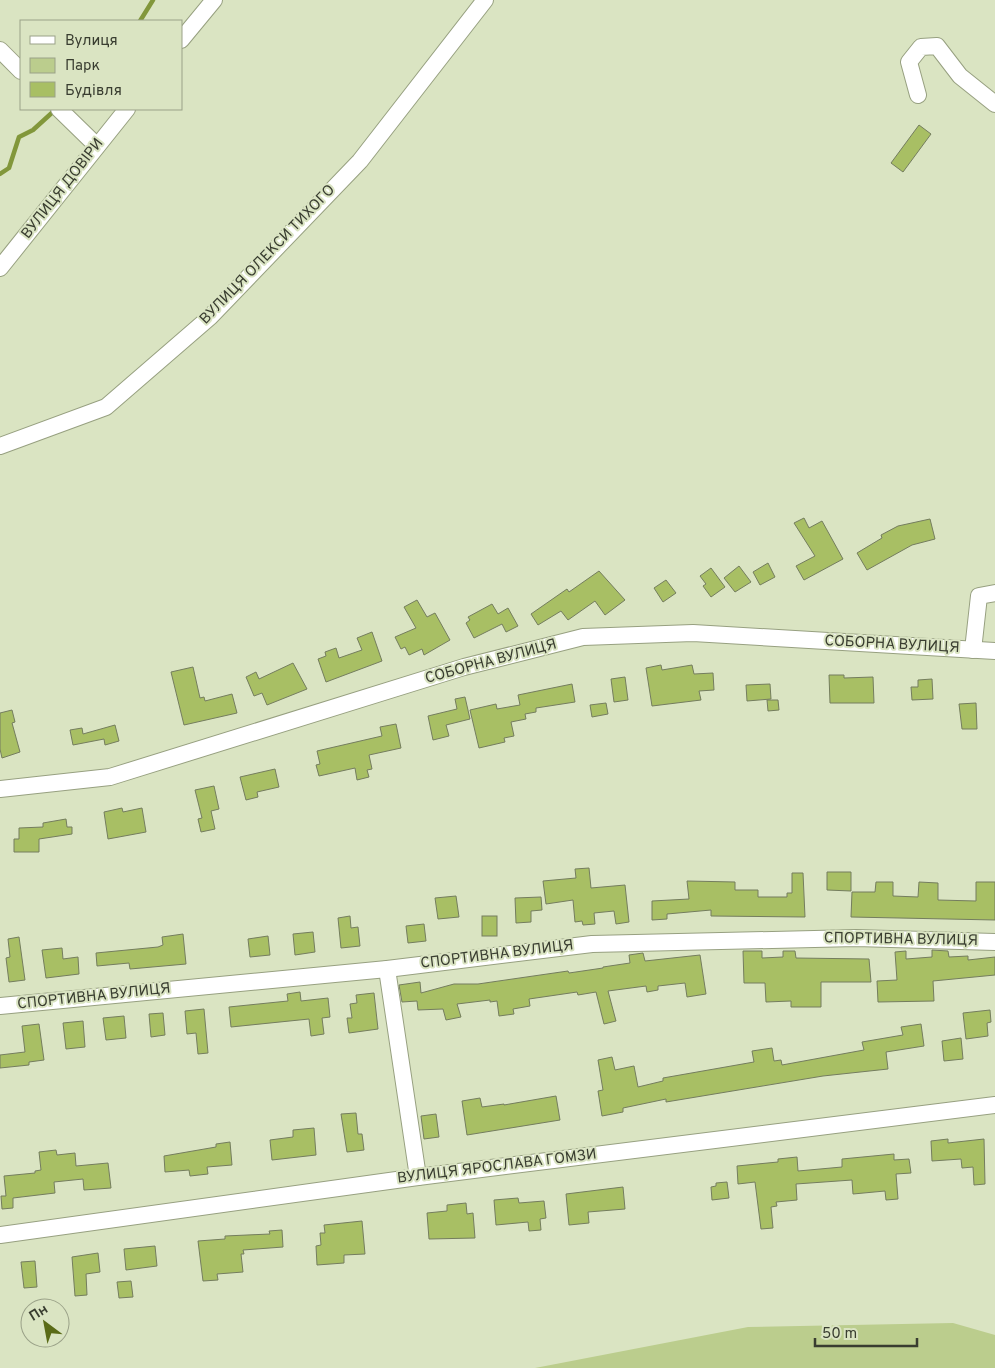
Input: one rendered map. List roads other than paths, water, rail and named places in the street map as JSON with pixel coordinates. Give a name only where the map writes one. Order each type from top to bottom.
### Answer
[{"type":"street","points":[[182,39],[214,0]]},
{"type":"street","name":"ВУЛИЦЯ ОЛЕКСИ ТИХОГО","points":[[0,446],[106,407],[210,317],[360,161],[485,0]]},
{"type":"street","points":[[918,95],[909,62],[921,47],[937,46],[960,76],[995,104]]},
{"type":"street","points":[[0,50],[20,70]]},
{"type":"street","points":[[60,110],[96,146]]},
{"type":"street","name":"ВУЛИЦЯ ДОВІРИ","points":[[0,268],[126,110]]},
{"type":"street","points":[[973,650],[979,596],[995,593]]},
{"type":"street","name":"СОБОРНА ВУЛИЦЯ","points":[[0,789],[110,777],[464,667],[583,638],[693,633],[995,651]]},
{"type":"street","name":"СПОРТИВНА ВУЛИЦЯ","points":[[0,1006],[387,968],[592,944],[856,938],[995,942]]},
{"type":"street","points":[[387,968],[418,1177]]},
{"type":"street","name":"ВУЛИЦЯ ЯРОСЛАВА ГОМЗИ","points":[[0,1235],[418,1177],[995,1105]]},
{"type":"waterway","points":[[141,20],[153,0]]},
{"type":"waterway","points":[[0,174],[9,168],[19,137],[33,130],[55,110]]}]
